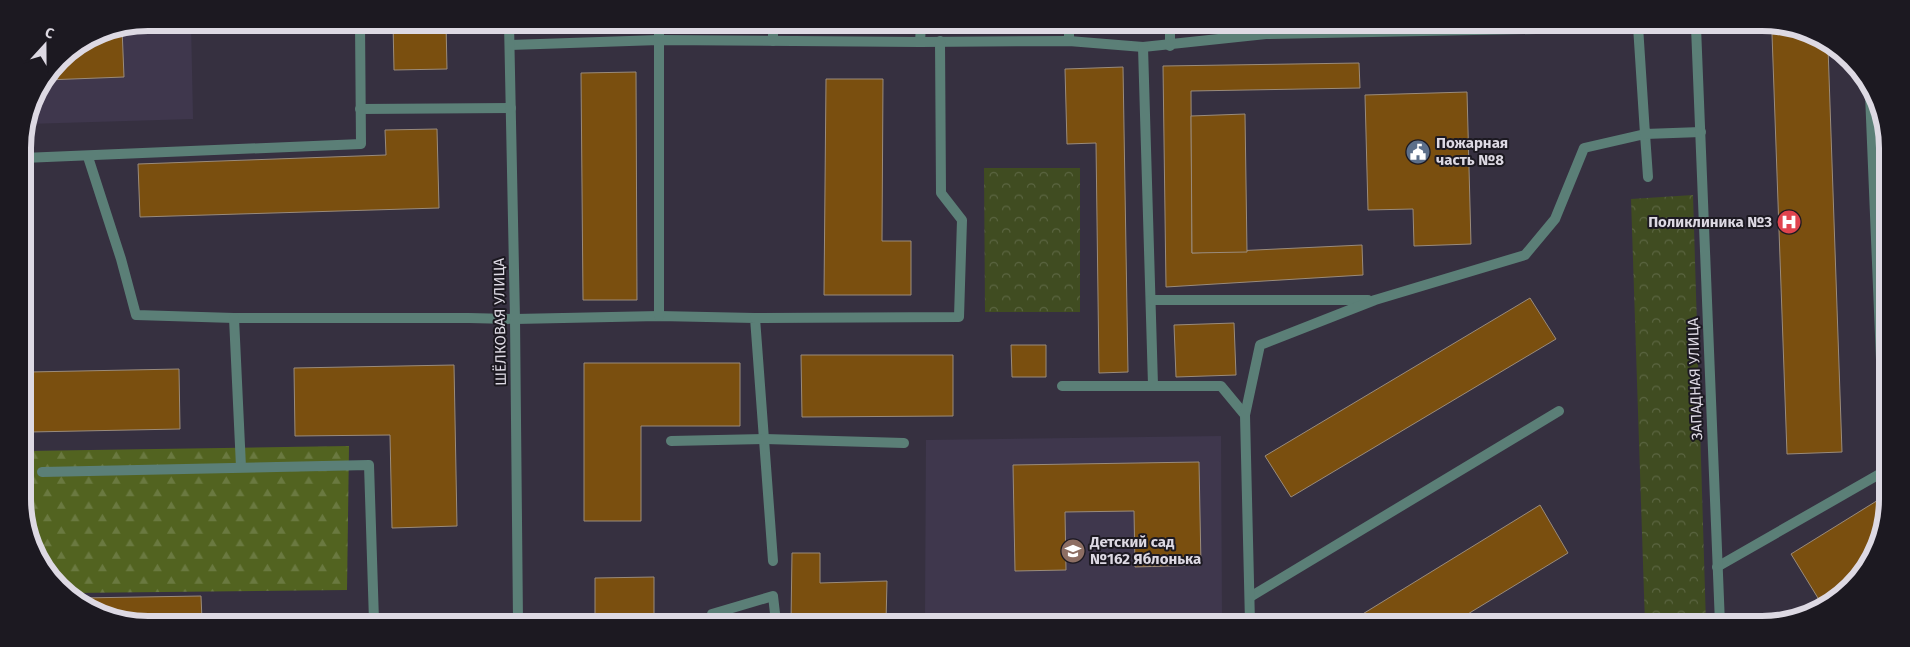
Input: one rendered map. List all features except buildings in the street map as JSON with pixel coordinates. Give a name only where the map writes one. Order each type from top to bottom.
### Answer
[{"type":"street","points":[[1069,31],[1069,41]]},
{"type":"street","points":[[1170,31],[1170,46]]},
{"type":"street","points":[[510,45],[659,40],[1069,41],[1143,48],[1170,46],[1258,31]]},
{"type":"street","points":[[1638,31],[1648,177]]},
{"type":"street","name":"ЗАПАДНАЯ УЛИЦА","points":[[1696,31],[1720,615]]},
{"type":"street","points":[[32,158],[361,144],[360,32]]},
{"type":"street","name":"ШЁЛКОВАЯ УЛИЦА","points":[[509,32],[518,616]]},
{"type":"street","points":[[659,32],[659,316]]},
{"type":"street","points":[[772,32],[772,40]]},
{"type":"street","points":[[920,32],[920,42]]},
{"type":"street","points":[[88,157],[121,259],[136,316],[515,319],[659,316],[755,318],[960,317],[962,220],[941,193],[940,41]]},
{"type":"street","points":[[1143,48],[1153,385]]},
{"type":"street","points":[[1870,105],[1879,311]]},
{"type":"street","points":[[360,109],[511,108]]},
{"type":"street","points":[[1250,615],[1245,415],[1260,345],[1375,300],[1526,255],[1555,219],[1584,148],[1646,134],[1701,132]]},
{"type":"street","points":[[1151,300],[1375,300]]},
{"type":"street","points":[[234,318],[241,467]]},
{"type":"street","points":[[755,318],[773,562]]},
{"type":"street","points":[[1062,386],[1221,386],[1245,415]]},
{"type":"street","points":[[1250,597],[1559,411]]},
{"type":"street","points":[[671,440],[765,439],[904,442]]},
{"type":"street","points":[[42,472],[369,464],[374,616]]},
{"type":"street","points":[[1717,567],[1879,474]]},
{"type":"street","points":[[712,616],[712,614],[773,596],[775,616]]},
{"type":"shaded area","points":[[191,32],[193,119],[33,124],[40,103],[60,71],[70,70],[70,61],[96,43],[125,33]]},
{"type":"shaded area","name":"Детский сад №162 Яблонька","points":[[1221,436],[1222,615],[925,616],[926,440]]},
{"type":"green space","points":[[984,168],[1080,168],[1080,312],[985,312]]},
{"type":"green space","points":[[1693,195],[1706,615],[1645,615],[1631,199]]},
{"type":"green space","points":[[349,446],[347,590],[78,593],[65,582],[51,564],[37,536],[33,522],[31,499],[31,451]]},
{"type":"place","name":"Пожарная часть №8","points":[[1418,152]]},
{"type":"place","name":"Поликлиника №3","points":[[1789,222]]},
{"type":"place","name":"Детский сад №162 Яблонька","points":[[1073,551]]}]
